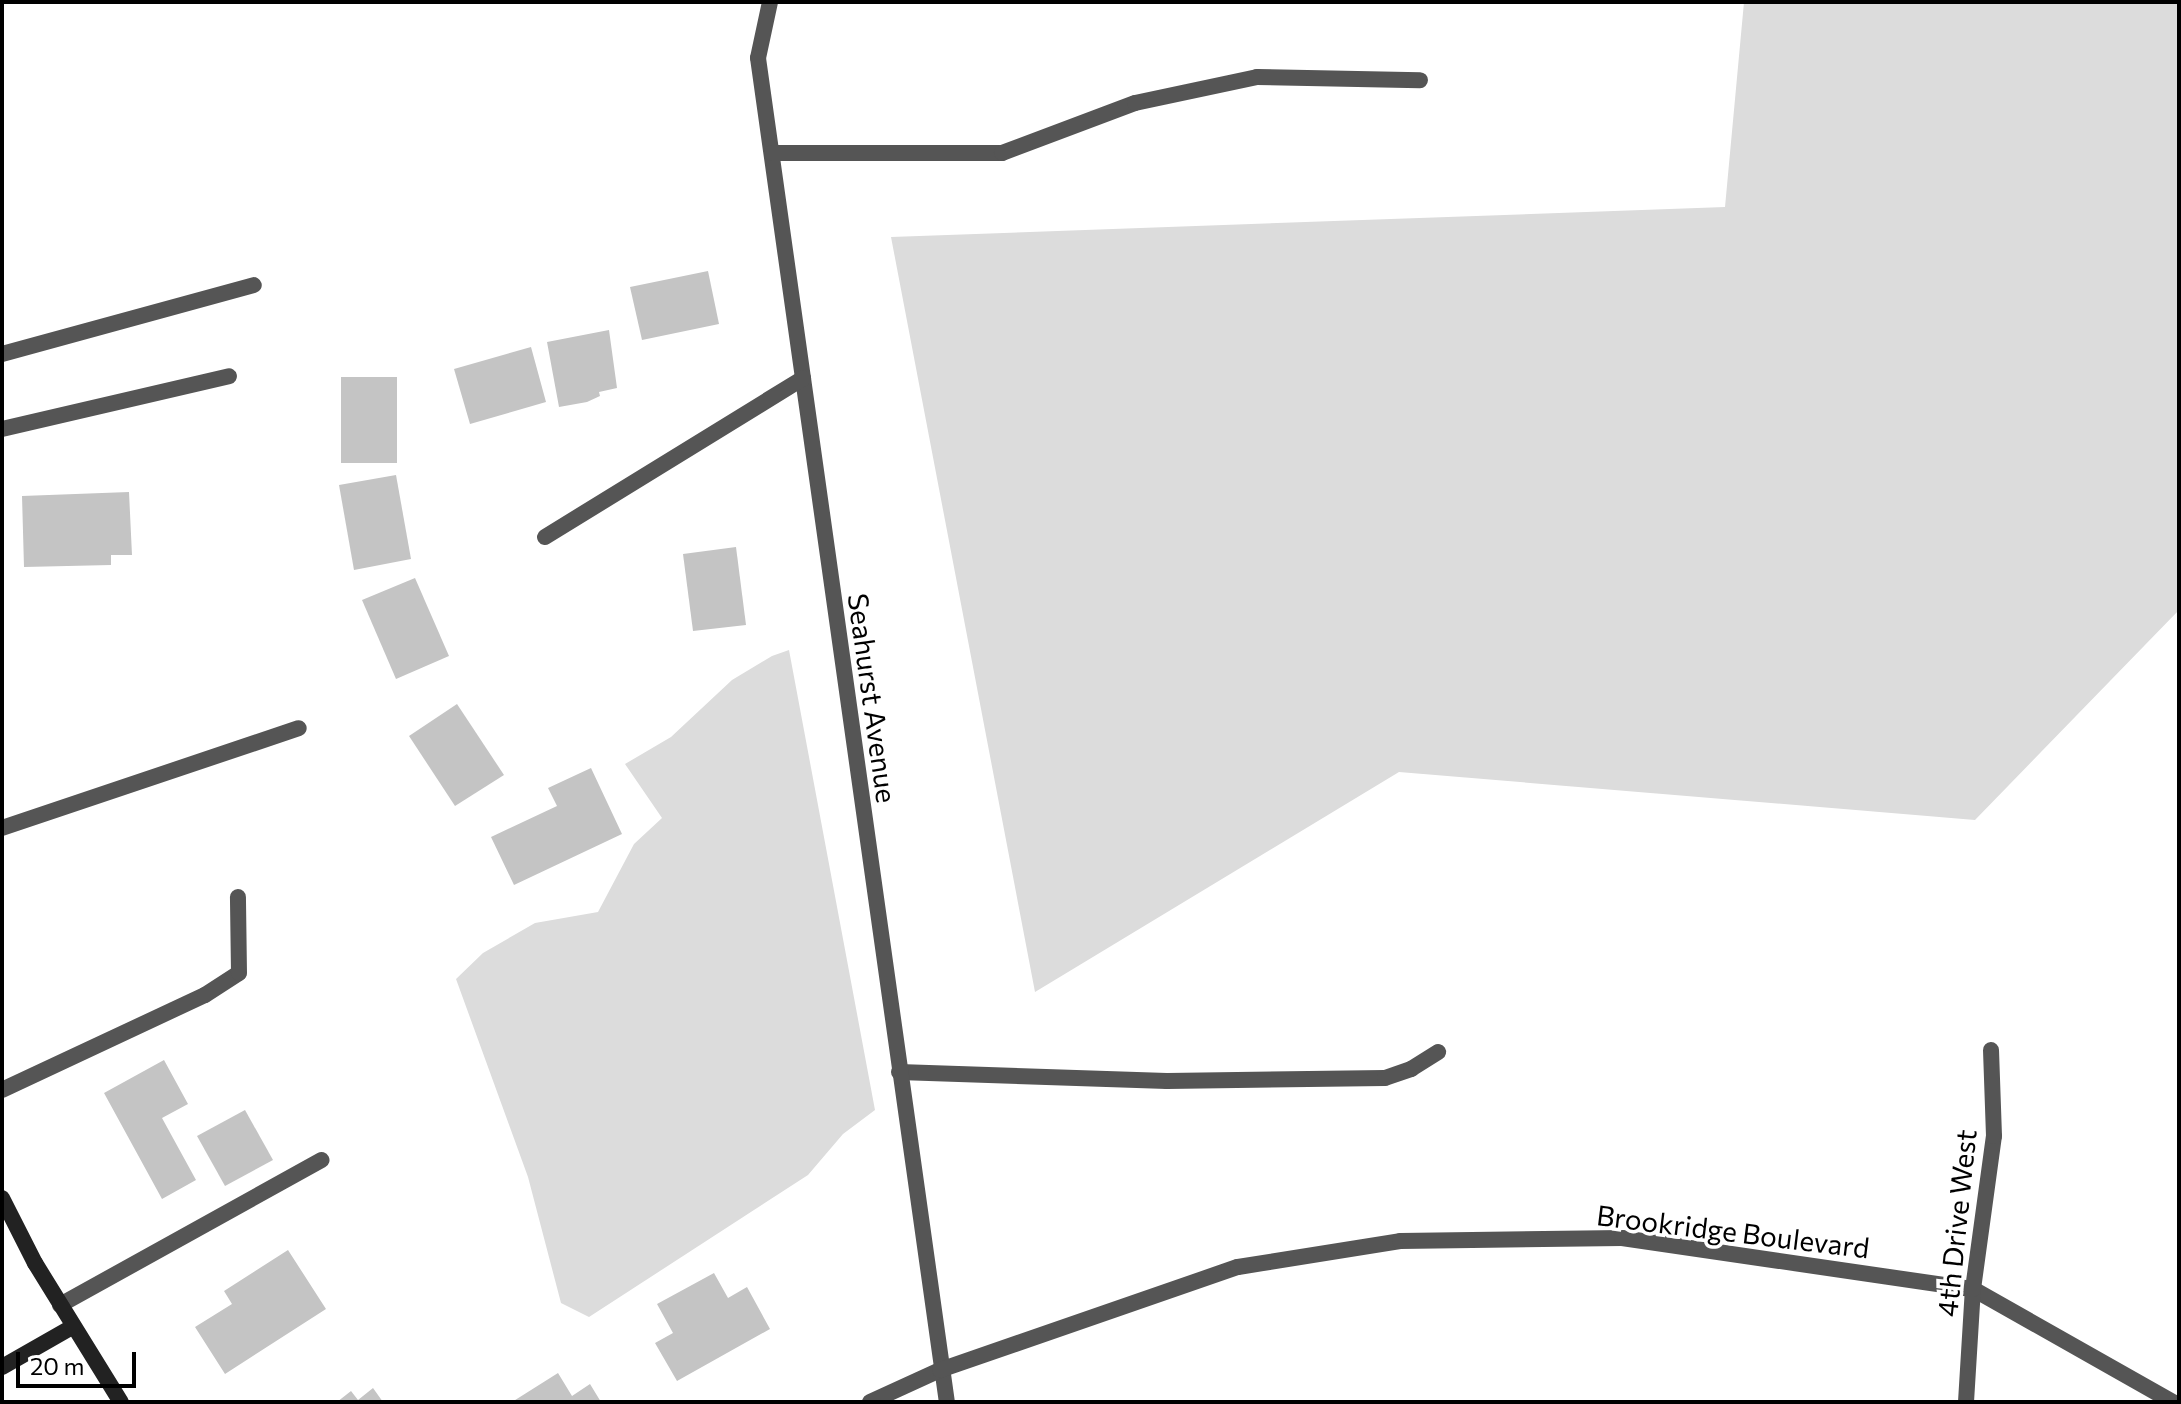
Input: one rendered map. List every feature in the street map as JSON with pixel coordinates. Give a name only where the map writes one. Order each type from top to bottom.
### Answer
[{"type":"street","name":"Seahurst Avenue","points":[[770,2],[758,58],[940,1370],[947,1402]]},
{"type":"street","points":[[772,153],[1002,153],[1135,103],[1257,77],[1420,80]]},
{"type":"street","points":[[2,354],[254,285]]},
{"type":"street","points":[[2,429],[229,376]]},
{"type":"street","points":[[545,537],[803,378]]},
{"type":"street","points":[[2,828],[299,728]]},
{"type":"street","points":[[2,1090],[205,995],[239,973],[238,897]]},
{"type":"street","name":"4th Drive West","points":[[1966,1402],[1973,1289],[1994,1136],[1991,1050]]},
{"type":"street","points":[[899,1072],[1167,1081],[1373,1078],[1411,1069],[1438,1052]]},
{"type":"street","points":[[60,1305],[322,1160]]},
{"type":"street","points":[[2,1198],[72,1327],[121,1402]]},
{"type":"street","name":"Brookridge Boulevard","points":[[870,1402],[940,1370],[1238,1267],[1400,1241],[1622,1238],[1973,1289],[2173,1402]]},
{"type":"street","points":[[2,1367],[72,1327]]},
{"type":"shaded area","points":[[1744,2],[2179,2],[2179,610],[1975,820],[1399,772],[1035,992],[891,237],[1725,207]]},
{"type":"shaded area","points":[[789,650],[875,1110],[843,1134],[808,1175],[589,1317],[561,1303],[528,1177],[456,979],[483,953],[535,923],[598,912],[634,844],[662,818],[625,764],[671,737],[732,680],[772,656]]},
{"type":"building","points":[[708,271],[719,324],[642,340],[630,287]]},
{"type":"building","points":[[609,330],[617,388],[599,392],[600,396],[587,402],[559,407],[547,342]]},
{"type":"building","points":[[531,347],[546,402],[470,424],[454,369]]},
{"type":"building","points":[[341,377],[397,377],[397,463],[341,463]]},
{"type":"building","points":[[396,475],[411,559],[354,570],[339,485]]},
{"type":"building","points":[[129,492],[132,555],[111,555],[111,565],[24,567],[22,496]]},
{"type":"building","points":[[736,547],[746,625],[693,631],[683,554]]},
{"type":"building","points":[[415,578],[449,656],[396,679],[362,600]]},
{"type":"building","points":[[457,704],[504,775],[455,806],[409,736]]},
{"type":"building","points":[[591,768],[622,834],[514,885],[491,837],[557,806],[548,788]]},
{"type":"building","points":[[164,1060],[188,1104],[162,1118],[196,1180],[162,1199],[104,1093]]},
{"type":"building","points":[[245,1110],[273,1160],[225,1186],[197,1136]]},
{"type":"building","points":[[288,1250],[326,1309],[225,1374],[195,1327],[232,1304],[224,1291]]},
{"type":"building","points":[[714,1273],[728,1298],[747,1287],[770,1329],[677,1381],[655,1343],[673,1333],[657,1304]]},
{"type":"building","points":[[558,1373],[572,1396],[590,1384],[601,1402],[512,1402]]},
{"type":"building","points":[[373,1388],[383,1402],[337,1402],[351,1391],[358,1400]]}]
